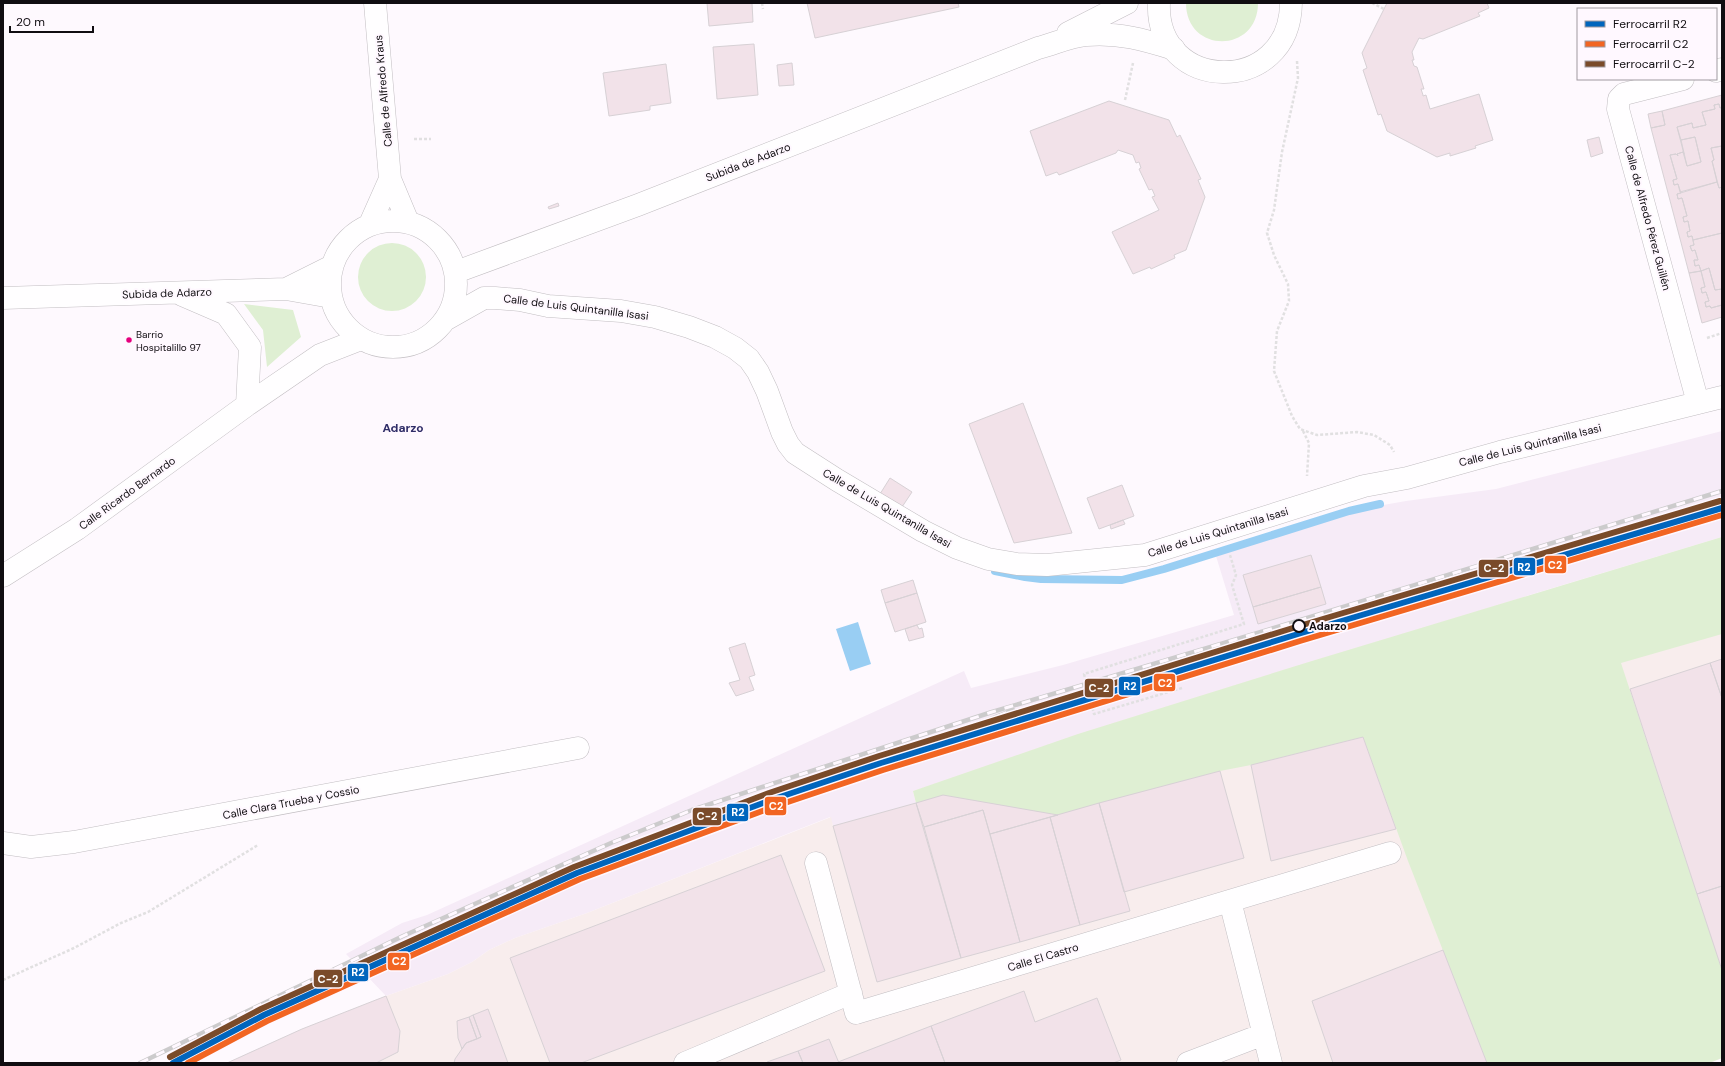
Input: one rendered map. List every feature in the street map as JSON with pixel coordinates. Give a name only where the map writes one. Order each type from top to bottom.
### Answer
[{"type":"street","name":"Calle de Alfredo Kraus","points":[[375,3],[390,179],[408,222]]},
{"type":"street","name":"Subida de Adarzo","points":[[456,272],[638,205],[1038,48],[1127,3]]},
{"type":"street","points":[[1159,3],[1162,27],[1174,50],[1185,60],[1198,68],[1210,72],[1229,73],[1243,71],[1262,62],[1278,47],[1287,29],[1291,3]]},
{"type":"street","name":"Subida de Adarzo","points":[[1038,48],[1085,35],[1113,35],[1139,38],[1174,50]]},
{"type":"street","name":"Calle de Alfredo Pérez Guillén","points":[[1679,80],[1624,94],[1619,99],[1618,109],[1698,404]]},
{"type":"street","name":"Calle de Alfredo Kraus","points":[[370,224],[390,179]]},
{"type":"street","points":[[389,220],[408,222],[425,228],[439,239],[450,254],[456,272],[457,288],[453,305],[445,320],[432,334],[416,343],[397,347],[379,346],[361,339],[349,330],[339,318],[331,297],[329,282],[332,266],[340,248],[353,234],[370,224],[389,220]]},
{"type":"street","points":[[286,289],[332,266]]},
{"type":"street","name":"Subida de Adarzo","points":[[3,298],[286,289],[331,297]]},
{"type":"street","points":[[178,293],[226,314],[250,347],[247,405]]},
{"type":"street","name":"Calle de Luis Quintanilla Isasi","points":[[445,320],[484,298],[496,298],[520,300],[548,306],[621,311],[655,317],[689,327],[714,337],[735,348],[749,359],[758,372],[767,391],[782,432],[788,444],[795,453],[910,524],[957,548],[988,559],[1017,564],[1047,565],[1145,555],[1364,486],[1406,478],[1500,452],[1722,398]]},
{"type":"street","points":[[320,355],[339,318]]},
{"type":"street","name":"Calle Ricardo Bernardo","points":[[3,576],[77,530],[247,405],[320,355],[361,339]]},
{"type":"street","name":"Calle Clara Trueba y Cossio","points":[[3,843],[31,847],[74,842],[578,748]]},
{"type":"street","name":"Calle El Castro","points":[[685,1063],[853,1003],[1230,901],[1390,853]]},
{"type":"street","points":[[816,863],[853,1003]]},
{"type":"street","points":[[1230,901],[1271,1063]]},
{"type":"street","points":[[1188,1063],[1264,1034]]},
{"type":"path","points":[[762,3],[763,8]]},
{"type":"path","points":[[1372,3],[1384,8]]},
{"type":"path","points":[[1297,60],[1298,78],[1282,152],[1274,210],[1267,233],[1274,255],[1288,284],[1289,301],[1277,331],[1274,371],[1292,416],[1300,429],[1317,435],[1357,432],[1374,435],[1390,445],[1394,452]]},
{"type":"path","points":[[1125,100],[1134,61]]},
{"type":"path","points":[[413,132],[414,140],[431,139]]},
{"type":"path","points":[[1704,339],[1722,333]]},
{"type":"path","points":[[1303,430],[1309,443],[1307,476]]},
{"type":"path","points":[[1182,688],[1094,714],[1084,674],[1244,624],[1232,585],[1236,575]]},
{"type":"path","points":[[3,980],[74,948],[121,923],[148,912],[258,845]]},
{"type":"shaded area","points":[[1722,431],[1722,537],[1533,594],[913,791],[916,803],[833,826],[830,817],[587,913],[515,938],[489,950],[472,962],[448,974],[386,996],[346,954],[402,923],[427,915],[964,671],[971,688],[1063,665],[1234,615],[1216,556],[1372,507],[1496,489]]},
{"type":"shaded area","points":[[1722,537],[1722,1058],[1710,1063],[245,1063],[386,996],[448,974],[472,962],[489,950],[515,938],[587,913],[831,817],[833,826],[916,803],[913,791],[1078,734],[1312,661]]},
{"type":"green space","points":[[1186,3],[1258,3],[1255,20],[1247,32],[1235,39],[1222,41],[1209,39],[1197,32],[1189,20]]},
{"type":"green space","points":[[385,243],[399,243],[411,248],[421,258],[426,270],[426,284],[421,296],[411,306],[399,311],[385,311],[373,306],[363,296],[358,284],[358,270],[363,258],[373,248]]},
{"type":"green space","points":[[244,304],[293,310],[301,337],[267,367],[263,330]]},
{"type":"green space","points":[[1722,537],[1722,634],[1621,663],[1722,970],[1722,1058],[1709,1063],[1487,1063],[1408,861],[1363,737],[1251,765],[1220,771],[1058,815],[916,803],[913,791],[1078,734],[1312,661]]},
{"type":"water","points":[[858,622],[871,664],[850,671],[836,629]]},
{"type":"building","points":[[707,3],[752,3],[753,22],[709,26]]},
{"type":"building","points":[[807,3],[958,3],[959,7],[815,38]]},
{"type":"building","points":[[1387,3],[1487,3],[1489,8],[1478,13],[1480,16],[1423,39],[1419,38],[1412,52],[1414,60],[1412,60],[1414,66],[1417,67],[1424,89],[1421,89],[1423,96],[1426,95],[1430,109],[1479,94],[1493,140],[1475,146],[1476,148],[1450,156],[1450,153],[1437,157],[1387,131],[1381,114],[1378,115],[1363,70],[1367,68],[1362,53]]},
{"type":"building","points":[[754,44],[758,95],[717,99],[713,47]]},
{"type":"building","points":[[792,63],[794,85],[779,86],[777,65]]},
{"type":"building","points":[[666,64],[671,103],[650,106],[650,110],[609,116],[603,73]]},
{"type":"building","points":[[1722,95],[1722,107],[1720,108],[1719,104],[1714,105],[1715,109],[1702,112],[1706,125],[1693,128],[1692,123],[1677,127],[1684,154],[1683,152],[1677,154],[1678,156],[1676,154],[1670,155],[1677,179],[1673,180],[1674,185],[1678,184],[1681,193],[1677,194],[1678,199],[1682,198],[1687,216],[1683,217],[1684,222],[1688,221],[1690,231],[1687,232],[1688,237],[1692,236],[1694,245],[1690,246],[1692,251],[1695,250],[1698,260],[1694,260],[1695,266],[1699,265],[1701,271],[1689,273],[1651,128],[1665,125],[1662,111]]},
{"type":"building","points":[[1109,101],[1169,120],[1177,137],[1180,135],[1201,179],[1198,180],[1205,197],[1186,250],[1174,255],[1175,258],[1151,269],[1150,267],[1133,274],[1112,232],[1159,210],[1152,197],[1155,196],[1152,189],[1149,190],[1139,169],[1141,168],[1139,162],[1136,163],[1133,155],[1118,150],[1116,153],[1059,175],[1057,172],[1046,176],[1030,131]]},
{"type":"building","points":[[1719,104],[1720,108],[1722,107],[1722,146],[1711,148],[1714,160],[1712,161],[1717,182],[1680,192],[1678,184],[1674,185],[1673,180],[1677,179],[1670,155],[1676,154],[1678,156],[1677,154],[1683,152],[1687,166],[1701,162],[1695,137],[1681,140],[1677,127],[1692,123],[1693,128],[1706,125],[1702,112],[1715,109],[1714,105]]},
{"type":"building","points":[[1662,111],[1665,125],[1651,128],[1648,114]]},
{"type":"building","points":[[1599,137],[1603,153],[1591,157],[1587,140]]},
{"type":"building","points":[[1695,137],[1701,162],[1687,166],[1681,140]]},
{"type":"building","points":[[1722,146],[1722,187],[1719,188],[1712,161],[1714,160],[1711,148]]},
{"type":"building","points":[[1717,182],[1719,188],[1722,187],[1722,233],[1693,240],[1692,236],[1688,237],[1687,232],[1690,231],[1688,221],[1684,222],[1683,217],[1687,216],[1682,198],[1678,199],[1677,194]]},
{"type":"building","points":[[558,203],[559,206],[549,209],[548,207]]},
{"type":"building","points":[[1722,233],[1722,289],[1715,290],[1709,268],[1701,271],[1699,265],[1695,266],[1694,260],[1698,260],[1695,250],[1692,251],[1690,246],[1694,245],[1693,240]]},
{"type":"building","points":[[1709,268],[1715,290],[1722,289],[1722,305],[1711,308],[1710,306],[1706,307],[1705,302],[1709,301],[1706,292],[1702,293],[1701,288],[1705,287],[1701,271]]},
{"type":"building","points":[[1701,271],[1705,287],[1701,288],[1702,293],[1706,292],[1709,301],[1705,302],[1706,307],[1710,306],[1711,308],[1722,305],[1722,317],[1702,323],[1689,273]]},
{"type":"building","points":[[1023,403],[1072,533],[1014,543],[969,424]]},
{"type":"building","points":[[890,478],[912,492],[902,507],[880,494]]},
{"type":"building","points":[[1122,485],[1134,516],[1099,529],[1087,498]]},
{"type":"building","points":[[1123,520],[1125,524],[1111,529],[1110,525]]},
{"type":"building","points":[[1311,555],[1321,587],[1253,607],[1243,575]]},
{"type":"building","points":[[913,580],[917,593],[885,603],[881,590]]},
{"type":"building","points":[[1321,587],[1326,604],[1258,624],[1253,607]]},
{"type":"building","points":[[917,593],[926,622],[895,632],[885,603]]},
{"type":"building","points":[[917,625],[919,629],[922,628],[924,637],[909,641],[905,629]]},
{"type":"building","points":[[745,643],[755,675],[749,677],[754,690],[736,696],[729,683],[740,680],[729,648]]},
{"type":"building","points":[[1722,659],[1722,698],[1710,663]]},
{"type":"building","points":[[1710,663],[1722,698],[1722,886],[1697,894],[1630,689]]},
{"type":"building","points":[[1363,737],[1396,829],[1271,861],[1251,765]]},
{"type":"building","points":[[1220,771],[1244,858],[1124,892],[1099,803]]},
{"type":"building","points":[[943,795],[1058,815],[990,834],[983,810],[924,827],[916,803]]},
{"type":"building","points":[[916,803],[961,958],[877,982],[833,826]]},
{"type":"building","points":[[1099,803],[1130,911],[1080,925],[1050,817]]},
{"type":"building","points":[[983,810],[1020,942],[961,958],[924,827]]},
{"type":"building","points":[[1050,817],[1080,925],[1020,942],[990,834]]},
{"type":"building","points":[[781,855],[825,971],[581,1063],[550,1063],[510,958]]},
{"type":"building","points":[[1722,886],[1722,970],[1697,894]]},
{"type":"building","points":[[1443,950],[1487,1063],[1333,1063],[1312,1001]]},
{"type":"building","points":[[1024,991],[1035,1022],[1097,998],[1121,1060],[1113,1063],[945,1063],[931,1026]]},
{"type":"building","points":[[386,996],[400,1031],[398,1052],[376,1063],[227,1063],[302,1029]]},
{"type":"building","points":[[488,1009],[508,1063],[454,1063],[455,1059],[466,1043],[481,1037],[473,1015]]},
{"type":"building","points":[[473,1015],[481,1037],[477,1039],[469,1017]]},
{"type":"building","points":[[469,1017],[477,1039],[466,1043],[462,1049],[458,1038],[457,1021]]},
{"type":"building","points":[[931,1026],[945,1063],[838,1062]]},
{"type":"building","points":[[829,1039],[839,1063],[803,1063],[798,1051]]},
{"type":"building","points":[[798,1051],[803,1063],[767,1062]]},
{"type":"waterway","points":[[995,571],[1041,579],[1122,580],[1164,569],[1349,511],[1380,504]]},
{"type":"railway","points":[[140,1063],[403,936],[611,843],[692,810],[992,712],[1294,622],[1722,491]]},
{"type":"railway","points":[[881,763],[1013,710]]},
{"type":"rail line","name":"C-2","points":[[170,1057],[261,1009],[574,867],[769,793],[879,756],[1296,627],[1720,501]]},
{"type":"rail line","name":"R2","points":[[173,1063],[264,1015],[577,873],[771,800],[881,763],[1298,634],[1722,508]]},
{"type":"rail line","name":"C2","points":[[188,1063],[267,1021],[580,879],[773,807],[883,770],[1300,641],[1722,515]]},
{"type":"place","name":"Barrio Hospitalillo 97","points":[[129,340]]},
{"type":"place","name":"Adarzo","points":[[1299,626]]},
{"type":"district","name":"Adarzo","points":[[403,428]]}]
